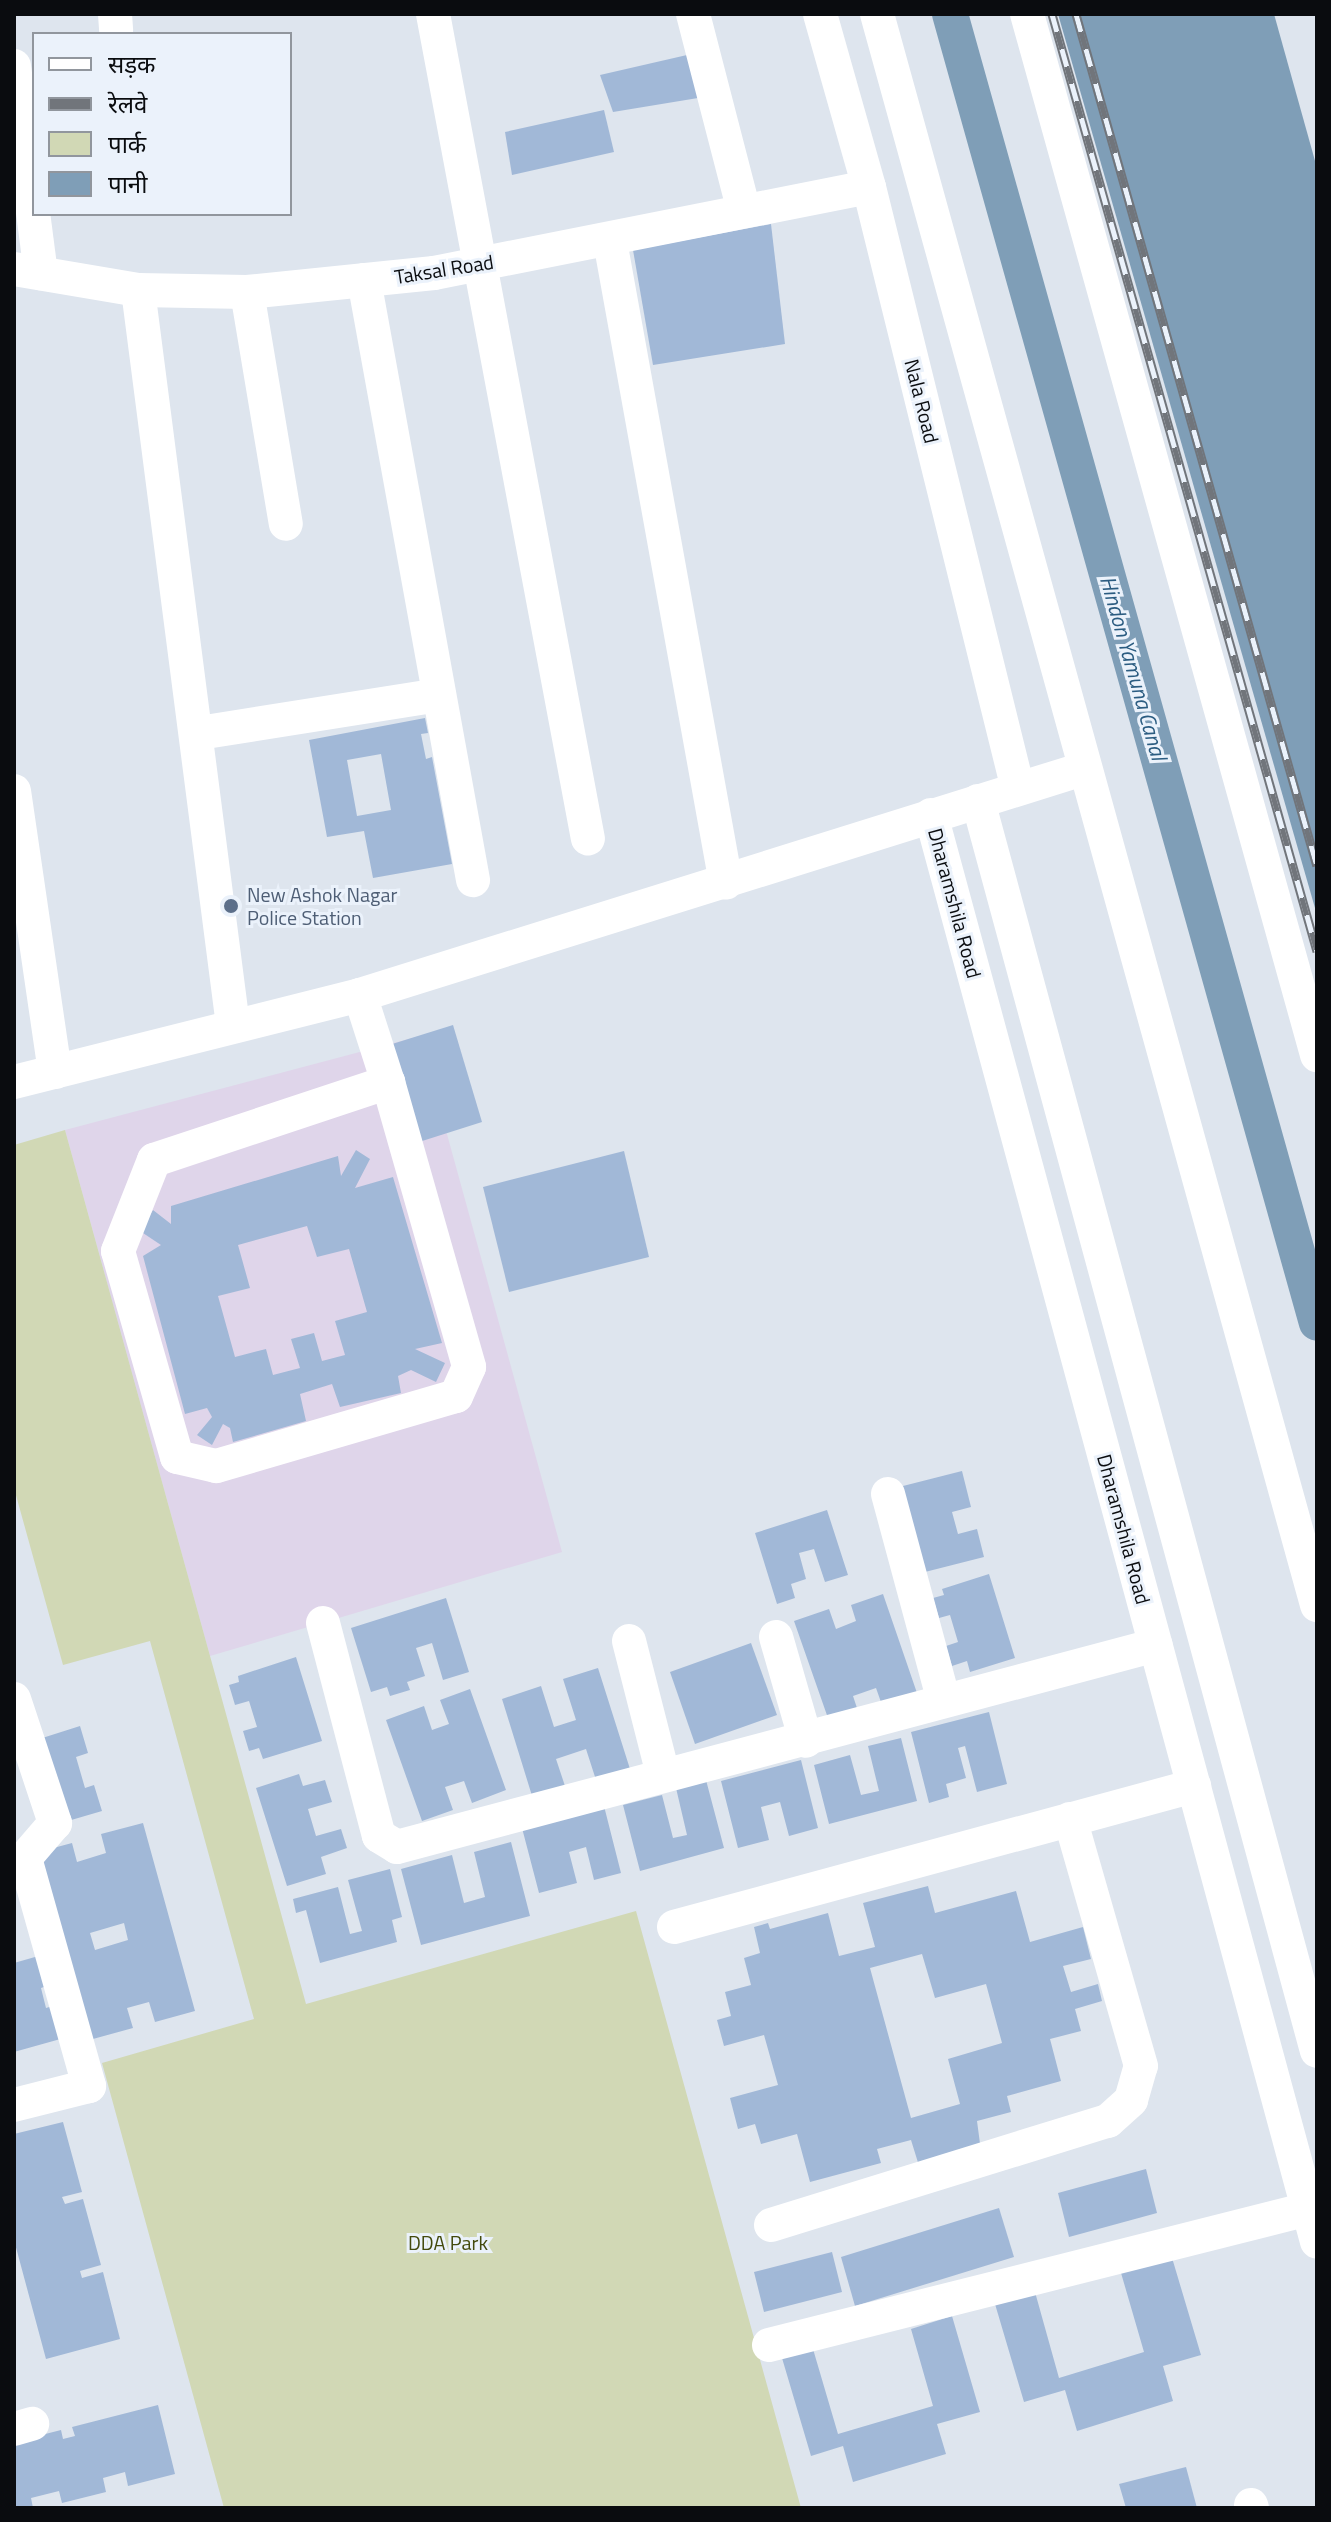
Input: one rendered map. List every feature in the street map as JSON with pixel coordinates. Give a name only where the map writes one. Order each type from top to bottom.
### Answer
[{"type":"street","points":[[433,14],[588,839]]},
{"type":"street","points":[[693,14],[744,211]]},
{"type":"street","name":"Nala Road","points":[[820,14],[869,187],[1018,789]]},
{"type":"street","points":[[877,14],[1083,769],[1317,1605]]},
{"type":"street","points":[[1027,14],[1317,1055]]},
{"type":"street","points":[[14,66],[28,271]]},
{"type":"street","name":"Taksal Road","points":[[28,271],[138,290],[247,292],[481,264],[610,241],[869,187]]},
{"type":"street","points":[[610,241],[726,883]]},
{"type":"street","points":[[364,280],[473,880]]},
{"type":"street","points":[[138,290],[199,733],[233,1025]]},
{"type":"street","points":[[247,292],[286,524]]},
{"type":"street","points":[[199,733],[439,695]]},
{"type":"street","points":[[14,1082],[360,995],[1083,769]]},
{"type":"street","points":[[14,791],[55,1072]]},
{"type":"street","points":[[978,801],[1317,2051]]},
{"type":"street","name":"Dharamshila Road","points":[[931,815],[1317,2242]]},
{"type":"street","points":[[360,995],[388,1082],[469,1367],[456,1396],[216,1466],[177,1457],[118,1251],[154,1160],[388,1082]]},
{"type":"street","points":[[888,1494],[944,1701]]},
{"type":"street","points":[[323,1623],[379,1836],[390,1846],[663,1774],[806,1741],[1156,1645]]},
{"type":"street","points":[[776,1637],[806,1741]]},
{"type":"street","points":[[629,1641],[663,1774]]},
{"type":"street","points":[[14,1699],[55,1823],[25,1858],[89,2086],[14,2105]]},
{"type":"street","points":[[674,1927],[1194,1786]]},
{"type":"street","points":[[771,2225],[1108,2121],[1131,2100],[1141,2066],[1070,1819]]},
{"type":"street","points":[[769,2345],[1308,2209]]},
{"type":"shaded area","points":[[420,1036],[562,1552],[210,1656],[65,1130]]},
{"type":"green space","name":"DDA Park","points":[[65,1130],[306,2004],[636,1911],[801,2508],[224,2508],[102,2063],[254,2019],[150,1641],[63,1665],[14,1488],[14,1145]]},
{"type":"water","points":[[1058,14],[1274,14],[1317,168],[1317,915]]},
{"type":"building","points":[[687,55],[698,98],[613,112],[600,75]]},
{"type":"building","points":[[604,110],[614,152],[512,175],[505,132]]},
{"type":"building","points":[[771,224],[785,344],[653,365],[633,250]]},
{"type":"building","points":[[425,718],[428,733],[421,734],[426,759],[432,757],[452,864],[373,878],[364,831],[327,837],[309,740]],"holes":[[[381,754],[391,810],[357,816],[347,760]]]},
{"type":"building","points":[[453,1025],[482,1122],[419,1142],[389,1045]]},
{"type":"building","points":[[356,1150],[370,1159],[355,1188],[393,1177],[442,1343],[415,1349],[445,1363],[436,1382],[411,1370],[398,1376],[401,1393],[340,1407],[332,1384],[300,1394],[306,1421],[233,1442],[230,1428],[223,1424],[212,1445],[197,1435],[212,1417],[207,1408],[185,1414],[143,1256],[161,1245],[140,1231],[153,1210],[171,1224],[171,1206],[338,1156],[341,1176]],"holes":[[[307,1226],[317,1257],[349,1249],[367,1312],[335,1321],[345,1355],[322,1361],[314,1333],[291,1339],[300,1368],[273,1375],[266,1349],[235,1357],[218,1296],[250,1288],[238,1245]]]},
{"type":"building","points":[[624,1151],[649,1257],[509,1292],[483,1187]]},
{"type":"building","points":[[962,1471],[971,1507],[952,1512],[958,1534],[977,1529],[984,1557],[921,1573],[899,1487]]},
{"type":"building","points":[[827,1510],[848,1575],[825,1582],[814,1549],[799,1553],[806,1579],[791,1584],[795,1598],[777,1604],[755,1533]]},
{"type":"building","points":[[989,1574],[1015,1658],[970,1672],[967,1661],[952,1666],[946,1646],[958,1642],[950,1615],[939,1618],[933,1598],[944,1595],[942,1589]]},
{"type":"building","points":[[883,1594],[917,1693],[882,1705],[876,1688],[853,1696],[858,1711],[829,1721],[794,1621],[829,1609],[836,1629],[856,1621],[851,1605]]},
{"type":"building","points":[[446,1598],[469,1672],[443,1680],[432,1643],[416,1648],[425,1676],[407,1682],[410,1690],[390,1696],[387,1687],[371,1692],[351,1628]]},
{"type":"building","points":[[751,1643],[777,1715],[695,1744],[670,1672]]},
{"type":"building","points":[[296,1657],[322,1741],[263,1759],[259,1748],[249,1751],[243,1731],[257,1727],[249,1701],[235,1705],[229,1685],[239,1682],[238,1676]]},
{"type":"building","points":[[598,1668],[630,1769],[596,1780],[586,1749],[556,1759],[566,1789],[533,1799],[502,1699],[541,1686],[554,1727],[576,1720],[563,1679]]},
{"type":"building","points":[[470,1689],[506,1790],[472,1803],[464,1781],[445,1787],[453,1810],[422,1821],[386,1720],[424,1706],[432,1730],[449,1724],[440,1700]]},
{"type":"building","points":[[989,1712],[1007,1784],[977,1792],[965,1746],[958,1748],[966,1778],[946,1784],[949,1797],[929,1803],[911,1732]]},
{"type":"building","points":[[80,1726],[88,1753],[76,1757],[85,1788],[94,1785],[102,1811],[61,1823],[36,1740]]},
{"type":"building","points":[[901,1738],[917,1801],[829,1824],[814,1765],[850,1755],[861,1795],[879,1791],[868,1746]]},
{"type":"building","points":[[801,1760],[818,1828],[789,1836],[780,1802],[761,1807],[769,1840],[738,1848],[721,1781]]},
{"type":"building","points":[[299,1774],[303,1786],[325,1780],[332,1802],[308,1809],[316,1836],[341,1829],[347,1848],[321,1857],[326,1874],[287,1886],[256,1788]]},
{"type":"building","points":[[706,1780],[724,1848],[640,1871],[623,1805],[662,1795],[673,1838],[687,1835],[676,1788]]},
{"type":"building","points":[[604,1806],[621,1873],[594,1880],[586,1847],[569,1852],[577,1883],[539,1893],[522,1828]]},
{"type":"building","points":[[143,1823],[195,2011],[155,2022],[149,2002],[127,2008],[133,2028],[82,2042],[31,1854],[72,1843],[77,1862],[106,1853],[101,1834]],"holes":[[[124,1923],[128,1940],[95,1950],[90,1933]]]},
{"type":"building","points":[[511,1842],[530,1916],[421,1945],[401,1869],[452,1855],[464,1903],[485,1897],[474,1852]]},
{"type":"building","points":[[390,1869],[402,1917],[392,1920],[397,1942],[320,1963],[306,1910],[296,1913],[293,1899],[338,1887],[350,1934],[362,1931],[348,1880]]},
{"type":"building","points":[[928,1886],[935,1913],[1016,1891],[1030,1942],[1083,1927],[1091,1959],[1063,1966],[1071,1992],[1098,1984],[1102,2001],[1075,2009],[1081,2031],[1050,2039],[1061,2081],[1007,2096],[1011,2112],[977,2121],[981,2151],[920,2169],[911,2140],[877,2149],[881,2163],[810,2182],[797,2134],[761,2144],[755,2124],[738,2129],[730,2098],[778,2085],[764,2035],[724,2046],[717,2020],[731,2016],[725,1992],[751,1985],[744,1958],[760,1953],[754,1927],[768,1923],[770,1929],[828,1913],[839,1956],[875,1947],[863,1903]],"holes":[[[922,1954],[935,1998],[986,1984],[1002,2043],[948,2059],[960,2104],[911,2118],[870,1968]]]},
{"type":"building","points":[[42,1955],[50,1985],[41,1988],[46,2008],[56,2005],[64,2038],[14,2052],[14,1963]]},
{"type":"building","points":[[63,2122],[82,2192],[62,2197],[65,2204],[83,2199],[101,2265],[80,2271],[82,2278],[103,2272],[120,2339],[46,2359],[14,2240],[14,2134]]},
{"type":"building","points":[[1146,2169],[1157,2213],[1069,2237],[1058,2193]]},
{"type":"building","points":[[999,2208],[1014,2257],[855,2306],[841,2257]]},
{"type":"building","points":[[1170,2251],[1201,2355],[1163,2366],[1173,2401],[1077,2431],[1065,2390],[1024,2402],[995,2304],[1035,2292],[1059,2378],[1144,2352],[1119,2266]]},
{"type":"building","points":[[832,2252],[842,2292],[764,2312],[754,2272]]},
{"type":"building","points":[[952,2316],[980,2412],[937,2424],[946,2454],[853,2482],[843,2446],[811,2456],[782,2358],[813,2349],[838,2434],[933,2406],[911,2329]]},
{"type":"building","points":[[158,2405],[175,2474],[128,2486],[125,2472],[103,2478],[106,2492],[62,2503],[59,2491],[31,2498],[33,2508],[14,2508],[14,2442],[61,2430],[63,2439],[75,2436],[72,2427]]},
{"type":"building","points":[[1186,2467],[1197,2508],[1126,2508],[1119,2484]]},
{"type":"waterway","name":"Hindon Yamuna Canal","points":[[950,14],[1317,1323]]},
{"type":"railway","points":[[1052,14],[1317,951]]},
{"type":"railway","points":[[1076,14],[1317,866]]},
{"type":"place","name":"New Ashok Nagar Police Station","points":[[231,906]]}]
